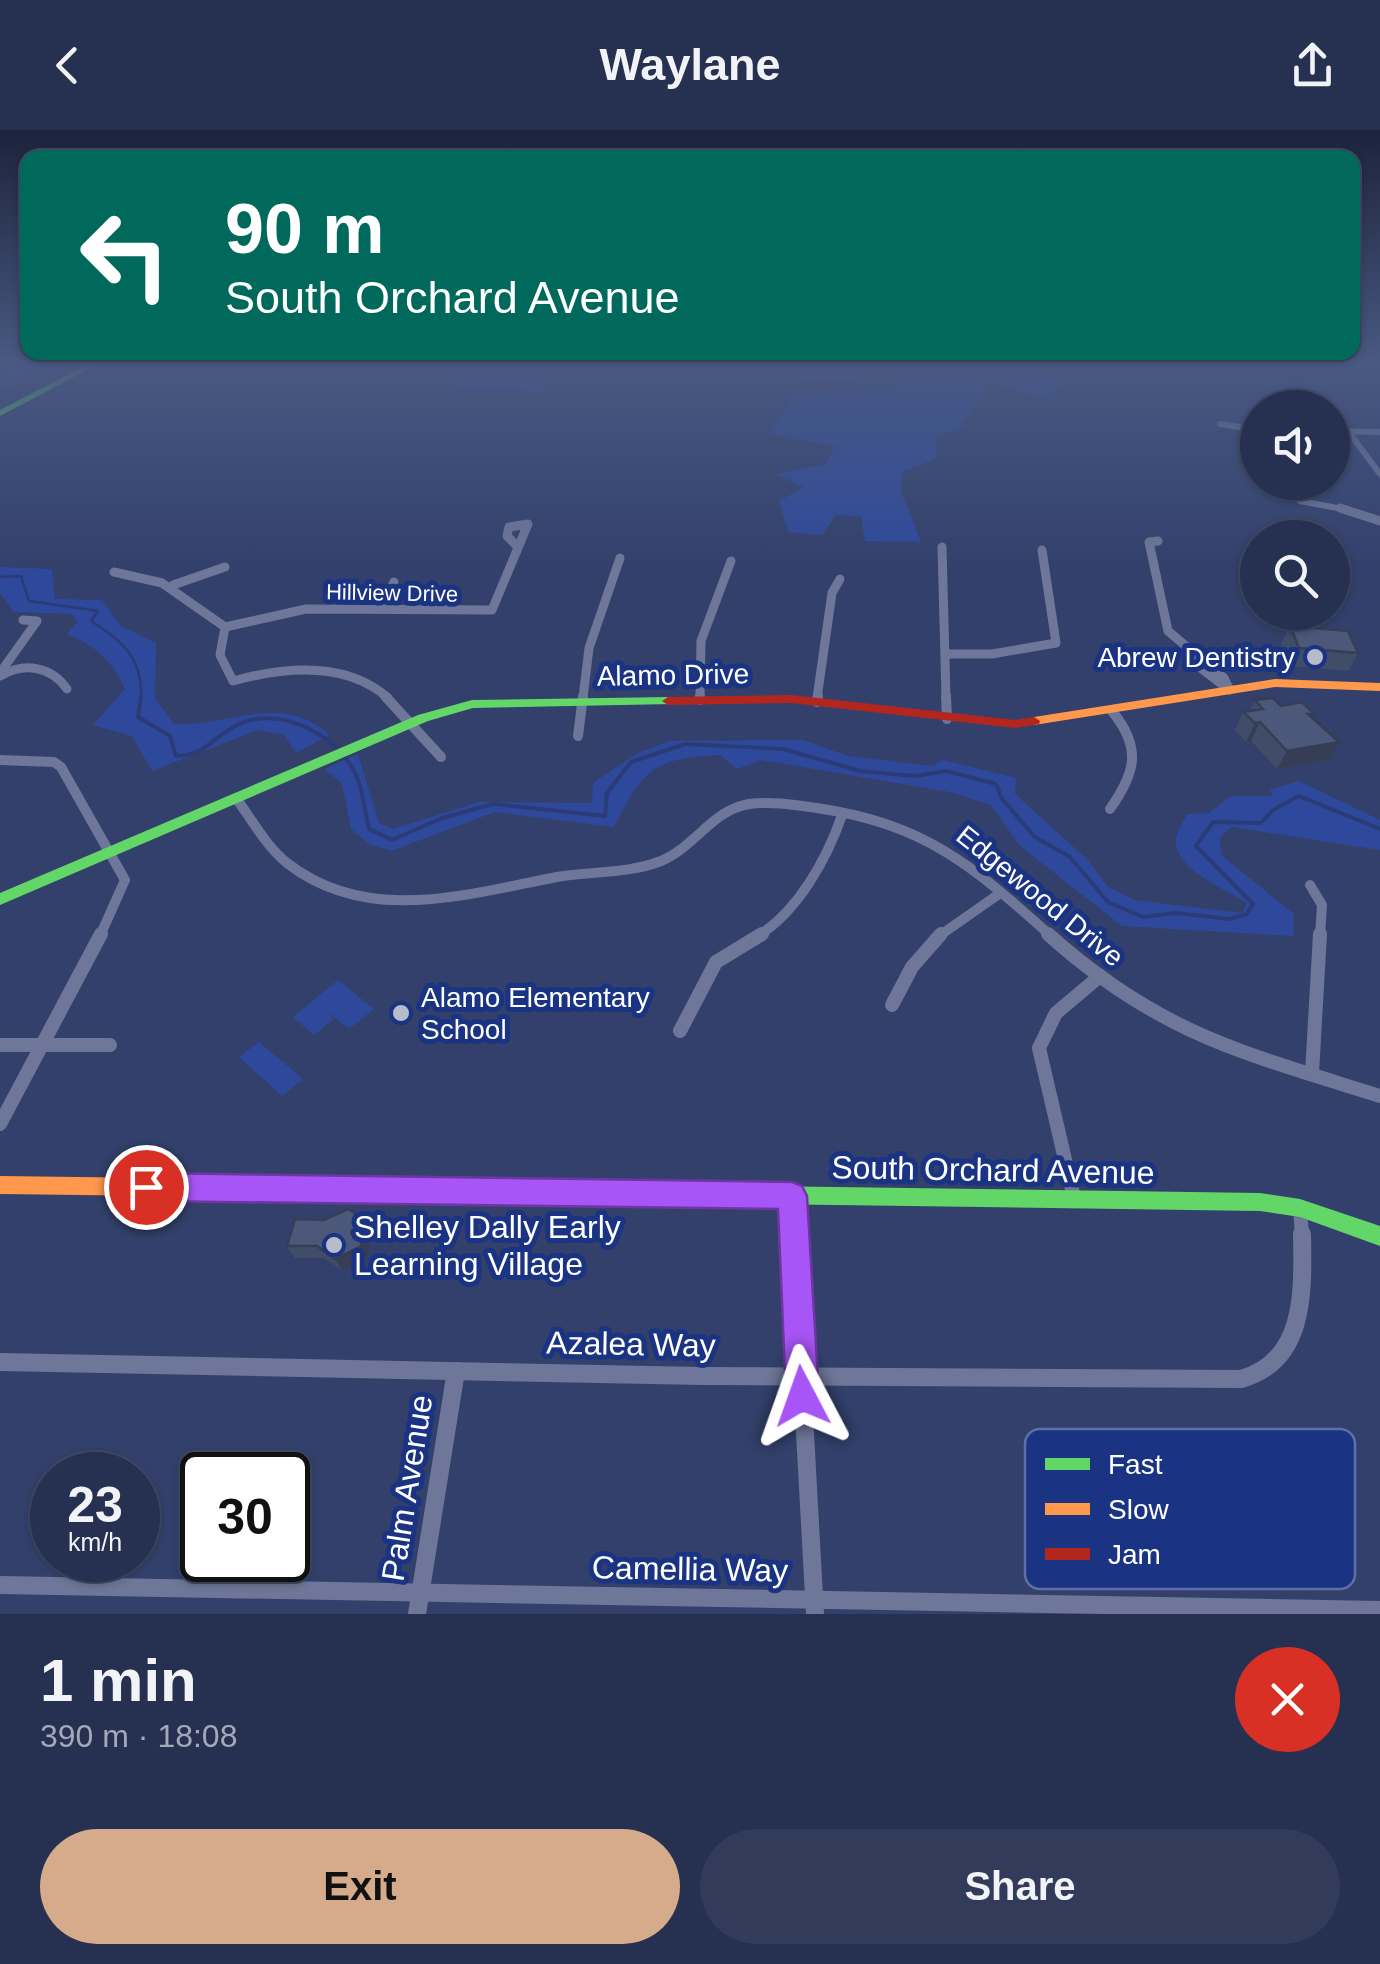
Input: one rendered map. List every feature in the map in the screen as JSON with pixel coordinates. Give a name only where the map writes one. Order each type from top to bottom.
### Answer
[{"type":"main road","name":"Alamo Drive","points":[[0,899],[409,723],[472,704],[817,702],[946,719],[1034,723],[1292,682],[1380,687]]},
{"type":"main road","name":"South Orchard Avenue","points":[[0,1186],[1260,1202],[1300,1208],[1380,1236]]},
{"type":"street","points":[[1350,431],[1380,432]]},
{"type":"street","points":[[1350,434],[1380,474]]},
{"type":"street","points":[[1299,500],[1380,522]]},
{"type":"street","points":[[1158,540],[1149,542],[1166,624],[1198,666],[1230,690]]},
{"type":"street","name":"Hillview Drive","points":[[225,626],[306,610],[492,610],[517,546]]},
{"type":"street","points":[[942,547],[946,719]]},
{"type":"street","points":[[947,654],[992,654],[1056,643],[1042,550]]},
{"type":"street","points":[[578,736],[589,648],[620,558]]},
{"type":"street","points":[[700,700],[700,641],[731,561]]},
{"type":"street","points":[[173,585],[225,566]]},
{"type":"street","points":[[114,572],[150,576],[173,585],[225,626],[218,636],[220,654],[224,673],[233,681],[266,672],[343,676],[382,693],[442,757]]},
{"type":"street","points":[[817,702],[832,592],[840,579]]},
{"type":"street","points":[[382,609],[394,582]]},
{"type":"street","points":[[0,675],[36,621],[22,620]]},
{"type":"street","points":[[0,675],[22,667],[49,672],[67,690]]},
{"type":"street","points":[[1110,809],[1135,768],[1137,751],[1134,738],[1112,711]]},
{"type":"street","points":[[0,760],[54,762],[62,767],[124,876],[123,894],[0,1124]]},
{"type":"street","name":"Edgewood Drive","points":[[236,798],[290,866],[339,891],[386,903],[418,902],[588,871],[652,864],[686,846],[718,814],[754,803],[885,822],[932,841],[1133,1002],[1184,1028],[1380,1096]]},
{"type":"street","points":[[680,1031],[716,962],[781,922],[832,845],[842,815]]},
{"type":"street","points":[[1310,885],[1322,905],[1312,1073]]},
{"type":"street","points":[[892,1005],[909,967],[929,942],[948,924],[999,894]]},
{"type":"street","points":[[1074,1198],[1039,1048],[1056,1013],[1100,976]]},
{"type":"street","points":[[0,1045],[110,1045]]},
{"type":"street","points":[[792,1196],[815,1607]]},
{"type":"street","name":"Azalea Way","points":[[0,1362],[1242,1379],[1264,1372],[1286,1350],[1292,1337],[1300,1271],[1300,1208]]},
{"type":"street","name":"Palm Avenue","points":[[419,1604],[456,1371]]},
{"type":"street","name":"Camellia Way","points":[[0,1586],[419,1604],[1380,1610]]},
{"type":"shaded area","points":[[773,429],[960,429],[935,435],[937,458],[902,472],[901,491],[921,542],[865,541],[861,516],[836,515],[822,535],[788,532],[779,501],[804,487],[775,474],[826,464],[835,446],[770,434]]},
{"type":"shaded area","points":[[0,567],[52,569],[55,599],[102,600],[121,626],[156,643],[155,698],[174,724],[274,713],[311,722],[330,735],[296,753],[284,735],[258,730],[152,771],[132,736],[93,725],[125,689],[102,656],[67,634],[77,622],[73,614],[14,612],[0,593]]},
{"type":"shaded area","points":[[803,740],[848,756],[932,766],[943,760],[1016,778],[1015,794],[1089,861],[1107,886],[1134,900],[1242,913],[1247,903],[1185,862],[1176,843],[1178,832],[1187,814],[1209,813],[1231,796],[1273,796],[1270,790],[1299,781],[1380,820],[1380,850],[1232,827],[1220,837],[1221,855],[1294,914],[1293,936],[1122,926],[1019,845],[991,805],[950,792],[761,760],[737,769],[720,755],[697,757],[665,764],[643,779],[614,827],[495,812],[391,851],[369,844],[351,829],[342,784],[325,769],[358,754],[379,823],[393,829],[479,802],[592,803],[593,783],[638,753],[669,741]]},
{"type":"shaded area","points":[[338,980],[374,1009],[349,1029],[326,1011],[334,1019],[314,1035],[293,1017]]},
{"type":"shaded area","points":[[259,1042],[303,1079],[282,1096],[239,1057]]},
{"type":"building","points":[[1292,630],[1336,630],[1348,631],[1358,653],[1299,648]]},
{"type":"building","points":[[1273,698],[1281,706],[1302,702],[1314,714],[1308,714],[1339,742],[1287,751],[1260,722],[1255,723],[1243,712],[1263,709],[1255,700]]},
{"type":"building","points":[[348,1209],[367,1221],[361,1246],[335,1259],[317,1246],[287,1246],[295,1219],[324,1220]]},
{"type":"waterway","points":[[0,577],[21,576],[29,601],[98,611],[91,621],[129,652],[139,672],[141,696]]},
{"type":"waterway","points":[[141,696],[138,717],[170,736],[176,756],[202,749],[253,719],[288,721],[322,736],[336,747],[356,775],[369,829],[392,840],[442,818],[493,804],[605,816],[607,793],[631,762],[685,744],[783,749],[860,771],[915,776],[946,771],[996,784],[1002,799],[1035,837],[1070,857],[1108,902],[1143,917],[1175,913],[1230,919],[1247,914],[1253,904],[1196,846],[1213,822],[1261,823],[1273,810],[1299,796],[1380,829]]},
{"type":"traffic: fast","points":[[0,899],[423,718],[472,704],[668,701]]},
{"type":"traffic: fast","points":[[477,1191],[1260,1202],[1300,1208],[1380,1236]]},
{"type":"traffic: slow","points":[[1034,721],[1275,683],[1380,687]]},
{"type":"traffic: slow","points":[[0,1185],[477,1191]]},
{"type":"traffic: jam","points":[[668,701],[791,699],[1015,724],[1034,721]]},
{"type":"place","name":"Abrew Dentistry","points":[[1315,657]]},
{"type":"place","name":"Alamo Elementary School","points":[[401,1013]]},
{"type":"place","name":"Shelley Dally Early Learning Village","points":[[334,1245]]},
{"type":"route","points":[[146,1187],[792,1196],[802,1396]]}]
